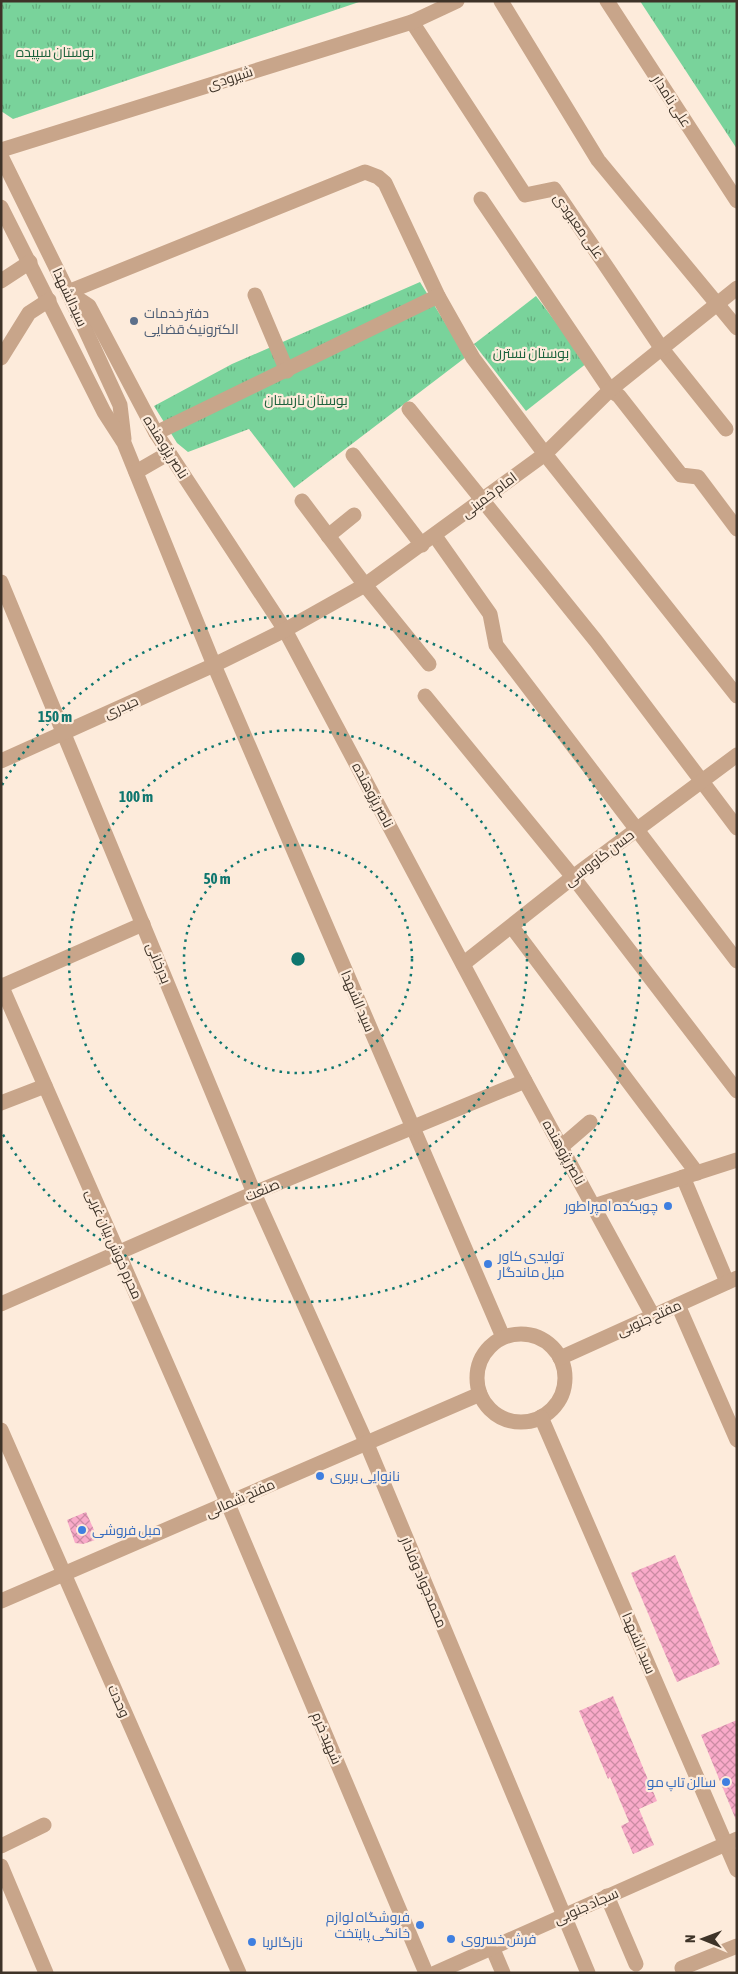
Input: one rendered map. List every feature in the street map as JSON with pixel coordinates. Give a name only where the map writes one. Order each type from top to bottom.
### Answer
[{"type":"street","name":"شیرودی","points":[[1,150],[412,22],[456,1]]},
{"type":"street","points":[[501,1],[598,160],[737,328]]},
{"type":"street","name":"علی نامدار","points":[[606,1],[737,201]]},
{"type":"street","name":"علی معبودی","points":[[412,22],[525,195],[554,189],[662,349],[726,429]]},
{"type":"street","name":"سیدالشهدا","points":[[1,156],[68,292],[120,404],[124,443]]},
{"type":"street","points":[[68,292],[365,172],[378,176],[385,183],[438,296],[473,358],[545,454],[659,595],[737,696]]},
{"type":"street","points":[[481,199],[610,390],[619,396],[681,475],[698,477],[737,529]]},
{"type":"street","name":"سیدالشهدا","points":[[1,206],[104,412],[124,443],[214,665]]},
{"type":"street","points":[[1,282],[30,262]]},
{"type":"street","name":"امام خمینی","points":[[214,665],[285,630],[365,585],[428,541],[545,454],[610,390],[737,288]]},
{"type":"street","name":"ناصر پژوهنده","points":[[68,292],[90,306],[156,433],[285,630],[524,1081],[654,1316]]},
{"type":"street","points":[[255,295],[287,371]]},
{"type":"street","points":[[156,433],[438,296]]},
{"type":"street","points":[[1,358],[29,313],[49,300]]},
{"type":"street","points":[[409,409],[596,641],[737,828]]},
{"type":"street","points":[[136,472],[169,454]]},
{"type":"street","points":[[353,456],[490,614],[496,646],[737,960]]},
{"type":"street","points":[[302,500],[365,585],[429,664]]},
{"type":"street","points":[[328,536],[354,515]]},
{"type":"street","name":"بدرخانی","points":[[1,582],[254,1193]]},
{"type":"street","name":"حیدری","points":[[1,761],[214,665]]},
{"type":"street","name":"سید الشهدا","points":[[214,665],[503,1337]]},
{"type":"street","points":[[425,696],[573,877],[737,1091]]},
{"type":"street","name":"حسن کاووسی","points":[[463,964],[573,877],[737,755]]},
{"type":"street","points":[[2,986],[143,924]]},
{"type":"street","points":[[512,927],[690,1175],[732,1280]]},
{"type":"street","name":"محرم خوش بیان غربی","points":[[2,986],[228,1504]]},
{"type":"street","name":"صنعت","points":[[1,1304],[254,1193],[524,1081]]},
{"type":"street","points":[[1,1103],[45,1086]]},
{"type":"street","points":[[561,1147],[590,1122]]},
{"type":"street","points":[[594,1206],[737,1160]]},
{"type":"street","name":"محمدجواد وفادار","points":[[254,1193],[366,1442],[588,1973]]},
{"type":"street","name":"مفتح جنوبی","points":[[560,1358],[732,1280]]},
{"type":"street","points":[[678,1305],[737,1440]]},
{"type":"street","points":[[529,1334],[542,1339],[552,1347],[560,1358],[564,1371],[564,1384],[560,1398],[552,1409],[541,1417],[527,1422],[512,1421],[498,1416],[487,1406],[480,1394],[477,1380],[478,1367],[483,1354],[492,1344],[503,1337],[529,1334]]},
{"type":"street","name":"مفتح شمالی","points":[[1,1601],[480,1394]]},
{"type":"street","name":"سید الشهدا","points":[[541,1417],[731,1841],[737,1870]]},
{"type":"street","name":"وحدت","points":[[1,1430],[238,1973]]},
{"type":"street","name":"شهید خرم","points":[[228,1504],[426,1973]]},
{"type":"street","points":[[1,1846],[44,1825]]},
{"type":"street","name":"سجاد جنوبی","points":[[435,1973],[731,1841]]},
{"type":"street","points":[[1,1866],[46,1973]]},
{"type":"street","points":[[607,1896],[636,1964]]},
{"type":"street","points":[[684,1973],[682,1968],[737,1946]]},
{"type":"street","points":[[492,1947],[503,1973]]},
{"type":"green space","name":"بوستان سپیده","points":[[1,1],[362,1],[13,119],[1,111]]},
{"type":"green space","points":[[640,1],[737,1],[737,149]]},
{"type":"green space","name":"بوستان نارستان","points":[[420,282],[466,357],[294,488],[249,429],[188,452],[177,443],[154,406],[232,364]]},
{"type":"green space","name":"بوستان نسترن","points":[[536,296],[587,363],[526,411],[474,344]]},
{"type":"building","name":"مبل فروشی","points":[[86,1512],[98,1539],[83,1544],[75,1543],[67,1520]]},
{"type":"building","points":[[675,1555],[720,1664],[677,1682],[631,1573]]},
{"type":"building","points":[[613,1696],[657,1801],[639,1809],[654,1845],[633,1854],[621,1826],[629,1822],[579,1711]]},
{"type":"building","points":[[737,1720],[737,1819],[736,1820],[701,1735]]},
{"type":"place","name":"دفتر خدمات الکترونیک قضایی","points":[[134,321]]},
{"type":"place","name":"چوبکده امپراطور","points":[[668,1206]]},
{"type":"place","name":"تولیدی کاور مبل ماندگار","points":[[488,1264]]},
{"type":"place","name":"نانوایی بربری","points":[[320,1476]]},
{"type":"place","name":"مبل فروشی","points":[[82,1530]]},
{"type":"place","name":"سالن تاپ مو","points":[[726,1782]]},
{"type":"place","name":"فروشگاه لوازم خانگی پایتخت","points":[[420,1925]]},
{"type":"place","name":"فرش خسروى","points":[[451,1939]]},
{"type":"place","name":"نازگالریا","points":[[252,1942]]}]
